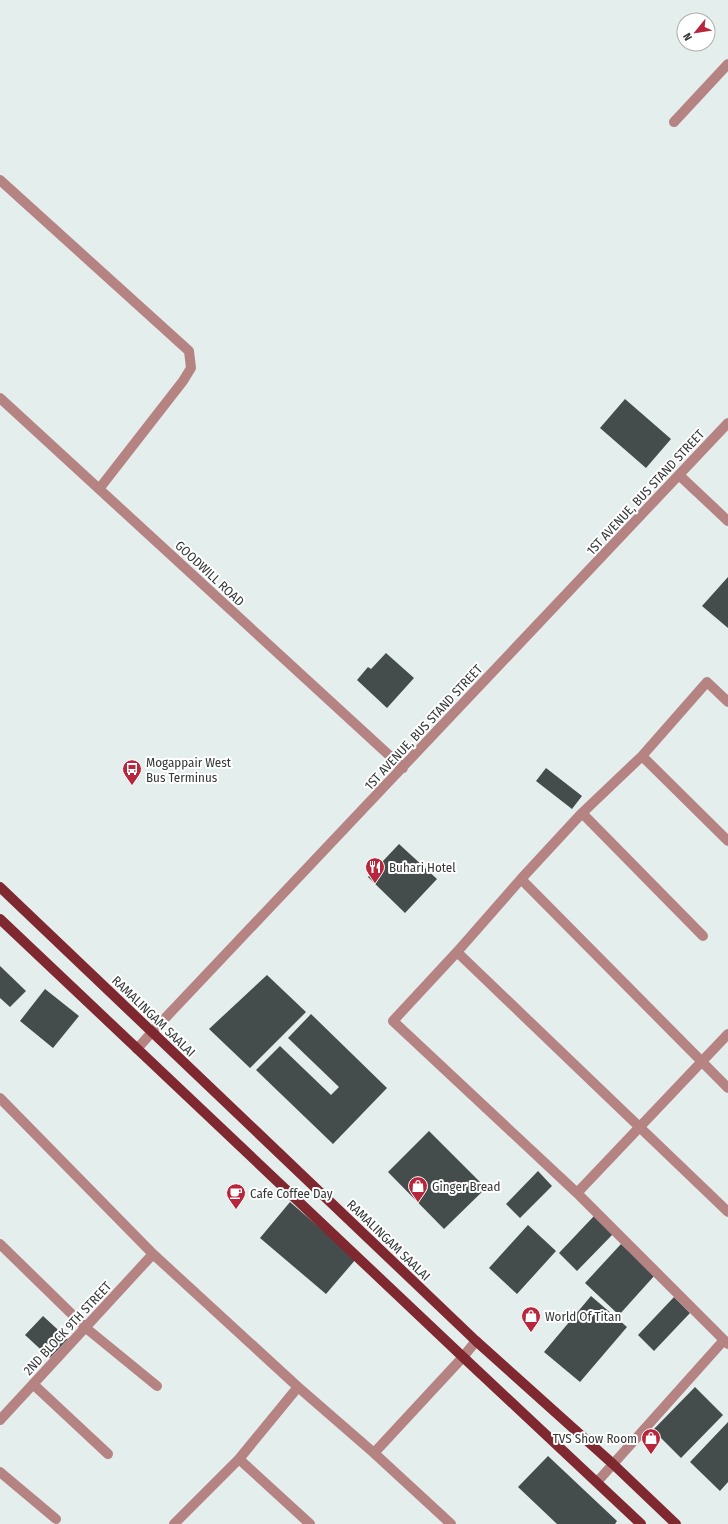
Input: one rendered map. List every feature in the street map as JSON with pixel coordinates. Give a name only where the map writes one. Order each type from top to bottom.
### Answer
[{"type":"main road","name":"RAMALINGAM SAALAI","points":[[0,887],[476,1341],[613,1464],[676,1524]]},
{"type":"main road","points":[[0,919],[463,1358],[641,1524]]},
{"type":"street","points":[[674,122],[728,64]]},
{"type":"street","points":[[0,180],[189,351],[191,368],[183,381],[99,489]]},
{"type":"street","name":"GOODWILL ROAD","points":[[0,398],[403,768]]},
{"type":"street","name":"1ST AVENUE, BUS STAND STREET","points":[[137,1049],[728,423]]},
{"type":"street","points":[[678,475],[728,521]]},
{"type":"street","points":[[597,1482],[726,1342],[577,1193],[393,1021],[582,813],[642,756],[707,682],[728,702]]},
{"type":"street","points":[[642,756],[728,841]]},
{"type":"street","points":[[582,813],[703,936]]},
{"type":"street","points":[[521,879],[728,1088]]},
{"type":"street","points":[[456,952],[728,1212]]},
{"type":"street","points":[[577,1193],[728,1034]]},
{"type":"street","points":[[0,1098],[153,1254],[298,1387],[374,1453],[451,1524]]},
{"type":"street","points":[[0,1244],[86,1328],[157,1386]]},
{"type":"street","name":"2ND BLOCK 9TH STREET","points":[[0,1420],[153,1254]]},
{"type":"street","points":[[374,1453],[463,1358],[476,1341]]},
{"type":"street","points":[[33,1384],[108,1454]]},
{"type":"street","points":[[174,1524],[239,1459],[298,1387]]},
{"type":"street","points":[[239,1459],[310,1524]]},
{"type":"street","points":[[0,1472],[56,1519]]},
{"type":"building","points":[[625,399],[671,439],[646,468],[600,428]]},
{"type":"building","points":[[728,577],[728,628],[702,606]]},
{"type":"building","points":[[386,653],[414,678],[387,708],[357,680],[368,667],[371,669]]},
{"type":"building","points":[[546,768],[582,796],[572,809],[536,781]]},
{"type":"building","points":[[399,844],[437,879],[405,913],[368,877]]},
{"type":"building","points":[[0,966],[26,991],[10,1007],[0,998]]},
{"type":"building","points":[[267,975],[306,1012],[250,1068],[209,1029]]},
{"type":"building","points":[[45,989],[79,1016],[53,1048],[20,1021]]},
{"type":"building","points":[[311,1014],[387,1088],[333,1144],[256,1070],[280,1046],[331,1095],[339,1087],[288,1038]]},
{"type":"building","points":[[429,1131],[486,1188],[444,1229],[388,1172]]},
{"type":"building","points":[[538,1171],[552,1186],[520,1218],[506,1204]]},
{"type":"building","points":[[290,1202],[356,1259],[326,1294],[260,1238]]},
{"type":"building","points":[[594,1216],[613,1234],[577,1271],[559,1253]]},
{"type":"building","points":[[528,1225],[556,1251],[517,1294],[489,1268]]},
{"type":"building","points":[[621,1244],[655,1275],[619,1315],[585,1283]]},
{"type":"building","points":[[591,1296],[627,1327],[580,1382],[544,1352]]},
{"type":"building","points":[[674,1297],[690,1313],[654,1351],[638,1335]]},
{"type":"building","points":[[43,1316],[68,1339],[50,1358],[25,1335]]},
{"type":"building","points":[[695,1387],[723,1415],[681,1458],[653,1430]]},
{"type":"building","points":[[728,1422],[728,1482],[720,1491],[690,1462]]},
{"type":"building","points":[[548,1456],[617,1521],[615,1524],[557,1524],[518,1487]]},
{"type":"place","name":"Mogappair West Bus Terminus","points":[[132,786]]},
{"type":"place","name":"Buhari Hotel","points":[[375,884]]},
{"type":"place","name":"Ginger Bread","points":[[418,1203]]},
{"type":"place","name":"Cafe Coffee Day","points":[[236,1210]]},
{"type":"place","name":"World Of Titan","points":[[531,1333]]},
{"type":"place","name":"TVS Show Room","points":[[651,1455]]}]
